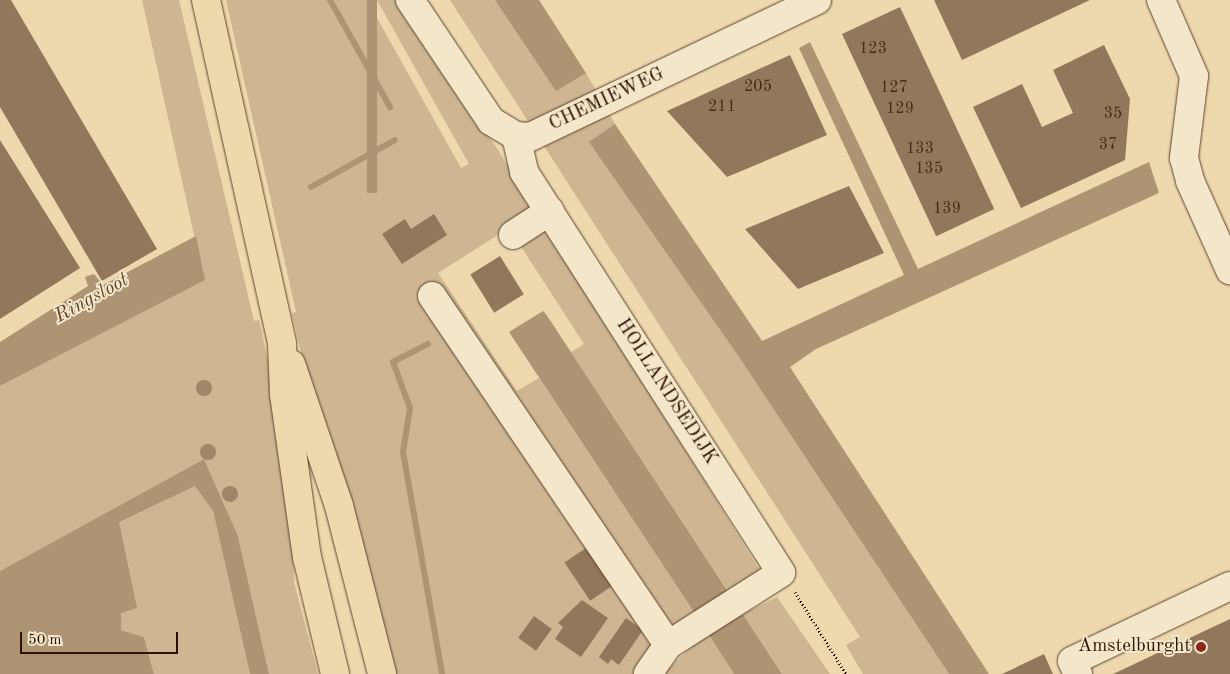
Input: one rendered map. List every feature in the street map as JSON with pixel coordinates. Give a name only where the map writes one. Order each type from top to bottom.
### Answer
[{"type":"main road","points":[[206,0],[282,344],[339,506],[382,674]]},
{"type":"main road","points":[[282,344],[284,394],[306,548],[335,674]]},
{"type":"street","points":[[410,0],[490,121],[516,136]]},
{"type":"street","name":"CHEMIEWEG","points":[[516,136],[530,137],[702,66],[817,0]]},
{"type":"street","points":[[1161,0],[1194,76],[1184,158],[1199,229],[1230,270]]},
{"type":"street","name":"HOLLANDSEDIJK","points":[[516,136],[519,163],[782,573]]},
{"type":"street","points":[[513,235],[550,211]]},
{"type":"street","points":[[432,296],[668,645]]},
{"type":"street","points":[[648,674],[668,645],[782,573]]},
{"type":"street","points":[[1078,674],[1072,661],[1230,586]]},
{"type":"path","points":[[782,573],[846,674]]},
{"type":"shaded area","points":[[142,0],[179,0],[254,321],[259,320],[278,407],[292,508],[294,582],[318,674],[269,674],[238,536],[204,459],[0,571],[0,386],[204,280]]},
{"type":"shaded area","points":[[226,0],[367,0],[461,168],[469,164],[377,0],[398,0],[498,150],[761,572],[732,597],[571,352],[584,344],[509,228],[438,273],[517,391],[539,378],[697,617],[656,642],[633,674],[390,674],[311,398],[292,313],[296,312]]},
{"type":"shaded area","points":[[450,0],[495,0],[556,90],[586,73],[615,124],[590,142],[739,357],[949,674],[863,674],[846,645],[860,637]]},
{"type":"shaded area","points":[[195,485],[213,511],[250,674],[154,674],[144,637],[121,630],[119,521]]},
{"type":"shaded area","points":[[777,597],[830,674],[782,674],[743,614]]},
{"type":"shaded area","points":[[709,635],[734,674],[662,674],[699,640]]},
{"type":"water","points":[[367,0],[377,0],[377,193],[367,193]]},
{"type":"water","points":[[495,0],[539,0],[586,73],[556,91]]},
{"type":"water","points":[[810,42],[918,269],[1149,162],[1159,193],[816,349],[790,367],[989,674],[949,674],[739,357],[589,142],[615,124],[762,341],[904,275],[799,48]]},
{"type":"water","name":"Ringsloot","points":[[196,236],[205,280],[0,386],[0,342],[88,286],[85,277],[94,274],[103,285]]},
{"type":"water","points":[[543,311],[782,674],[734,674],[509,332]]},
{"type":"water","points":[[204,459],[238,536],[269,674],[250,674],[213,511],[195,486],[119,522],[137,608],[121,613],[121,630],[144,637],[154,674],[0,674],[0,571]]},
{"type":"building","points":[[0,0],[11,0],[157,249],[102,281],[0,107]]},
{"type":"building","points":[[934,0],[1090,0],[962,60]]},
{"type":"building","points":[[900,7],[994,209],[936,236],[842,34]]},
{"type":"building","points":[[1104,45],[1130,99],[1125,160],[1021,208],[973,107],[1022,84],[1042,127],[1073,113],[1053,70]]},
{"type":"building","points":[[790,55],[827,135],[727,177],[667,111]]},
{"type":"building","points":[[0,140],[80,268],[0,319]]},
{"type":"building","points":[[849,186],[884,253],[798,289],[745,229]]},
{"type":"building","points":[[434,214],[447,235],[402,264],[382,234],[405,219],[411,229]]},
{"type":"building","points":[[500,256],[524,294],[494,313],[470,275]]},
{"type":"building","points":[[586,548],[612,586],[590,601],[564,563]]},
{"type":"building","points":[[582,600],[608,618],[581,657],[555,639],[563,627],[558,623]]},
{"type":"building","points":[[534,616],[552,629],[536,651],[518,638]]},
{"type":"building","points":[[626,618],[643,630],[619,665],[611,659],[608,664],[599,657]]},
{"type":"building","name":"Amstelburght","points":[[1230,619],[1230,674],[1113,674]]},
{"type":"building","points":[[1044,654],[1053,674],[1002,674]]},
{"type":"waterway","points":[[330,0],[390,107]]},
{"type":"waterway","points":[[311,187],[395,140]]},
{"type":"waterway","points":[[428,344],[393,362],[410,408],[403,452],[442,674]]},
{"type":"place","name":"Amstelburght","points":[[1201,647]]}]
